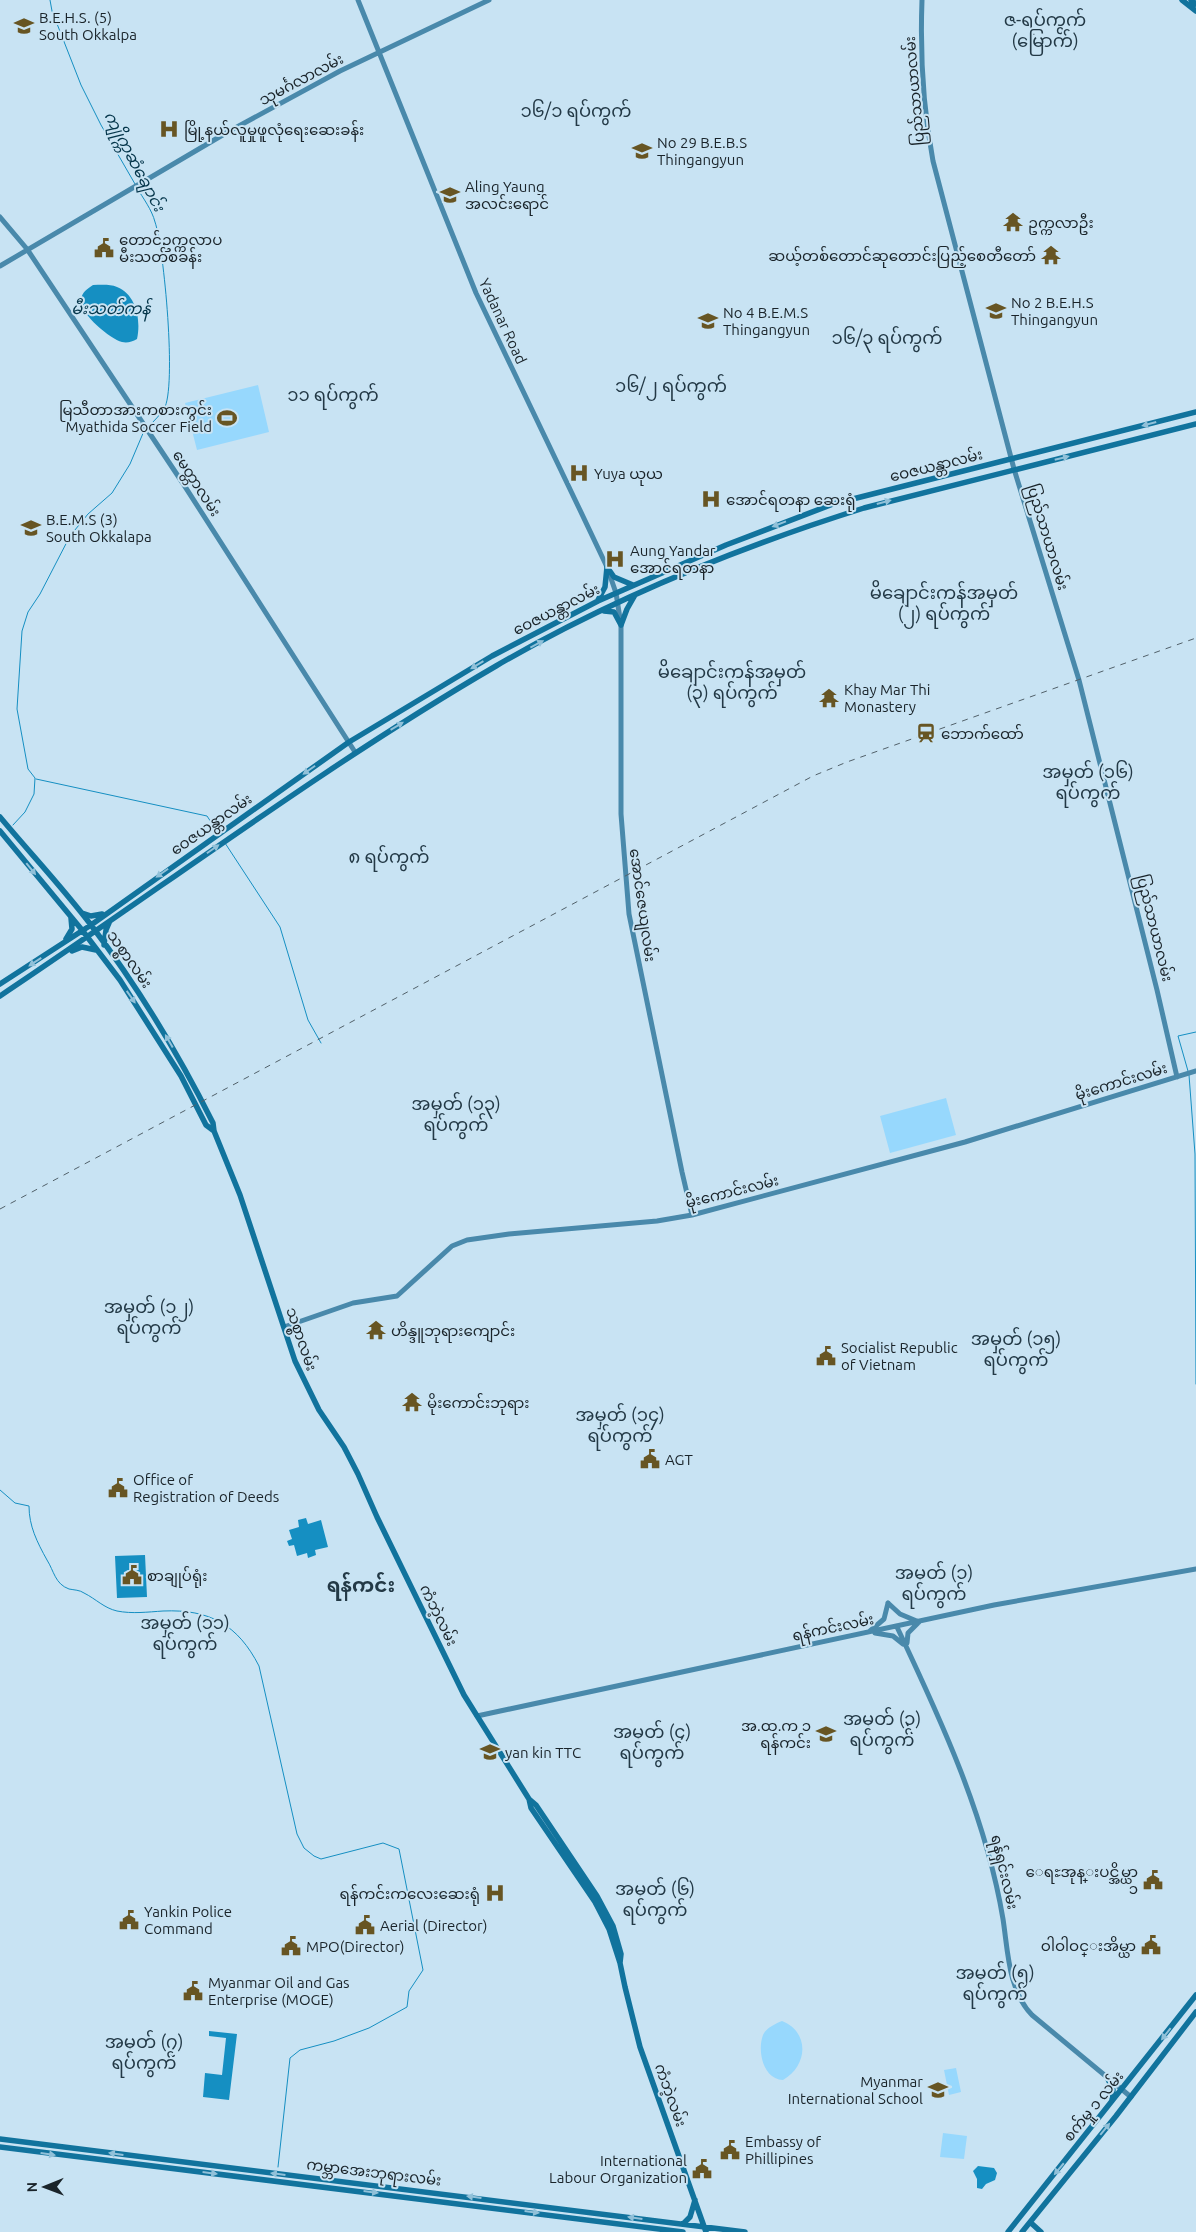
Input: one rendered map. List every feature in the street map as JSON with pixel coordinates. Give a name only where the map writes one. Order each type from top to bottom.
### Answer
[{"type":"main road","name":"Yadanar Road","points":[[358,0],[411,137],[476,293],[607,567],[616,593]]},
{"type":"main road","name":"သုမင်္ဂလာလမ်း","points":[[0,266],[132,187],[332,76],[489,0]]},
{"type":"main road","name":"ပြည်သာယာလမ်း","points":[[922,0],[923,74],[927,126],[933,161],[1014,470],[1079,680],[1177,1077]]},
{"type":"main road","points":[[1182,0],[1196,11]]},
{"type":"main road","points":[[1191,0],[1196,4]]},
{"type":"main road","name":"မေတ္တာလမ်း","points":[[0,217],[27,249],[184,485],[355,752]]},
{"type":"main road","name":"ဝေဇယန္တာလမ်း","points":[[0,984],[57,948],[349,742],[492,656],[598,601],[726,545],[833,504],[1196,412]]},
{"type":"main road","points":[[1175,417],[1178,429]]},
{"type":"main road","name":"ဝေဇယန္တာလမ်း","points":[[0,996],[355,752],[497,665],[619,602],[812,524],[864,508],[1196,424]]},
{"type":"main road","points":[[808,513],[812,524]]},
{"type":"main road","points":[[607,567],[614,577],[633,585]]},
{"type":"main road","points":[[598,601],[605,587],[607,567]]},
{"type":"main road","name":"အောင်ဇေယျလမ်း","points":[[616,593],[619,602],[621,625],[621,814],[629,914],[692,1215]]},
{"type":"main road","points":[[621,625],[627,609],[636,594]]},
{"type":"main road","points":[[599,612],[610,610],[614,612],[621,625]]},
{"type":"main road","points":[[492,656],[497,665]]},
{"type":"main road","name":"သစ္စာလမ်း","points":[[0,817],[95,931],[161,1027],[213,1122],[214,1131],[240,1195],[305,1386],[324,1420],[336,1436]]},
{"type":"main road","name":"သစ္စာလမ်း","points":[[0,831],[97,950],[159,1038],[182,1076],[206,1125],[214,1131]]},
{"type":"main road","points":[[189,855],[194,862]]},
{"type":"main road","points":[[80,911],[91,916],[111,910]]},
{"type":"main road","points":[[57,948],[69,936],[72,929],[70,916]]},
{"type":"main road","points":[[104,945],[106,930],[116,917]]},
{"type":"main road","points":[[63,954],[82,947],[97,950]]},
{"type":"main road","name":"မိုးကောင်းလမ်း","points":[[284,1327],[339,1307],[397,1296],[452,1246],[467,1240],[508,1234],[658,1221],[692,1215],[956,1144],[1195,1071]]},
{"type":"main road","name":"ကံဘဲ့လမ်း","points":[[336,1436],[358,1474],[464,1695],[530,1799],[531,1808],[580,1875],[614,1926],[621,1954],[620,1963],[640,2047],[706,2230]]},
{"type":"main road","name":"ရန်ကင်းလမ်း","points":[[477,1716],[994,1605],[1196,1569]]},
{"type":"main road","points":[[868,1632],[884,1619],[888,1603],[900,1614],[920,1622],[908,1633],[907,1648]]},
{"type":"main road","name":"ရန်ရှင်းလမ်း","points":[[897,1627],[974,1803],[997,1882],[1014,1983],[1021,2003],[1032,2015],[1131,2097]]},
{"type":"main road","points":[[868,1632],[893,1636],[907,1648]]},
{"type":"main road","name":"စက်မှု ၁ လမ်း","points":[[1008,2232],[1196,1995]]},
{"type":"main road","name":"စက်မှု ၁ လမ်း","points":[[1022,2232],[1131,2097],[1196,2012]]},
{"type":"main road","points":[[1182,2013],[1190,2019]]},
{"type":"main road","points":[[1152,2052],[1160,2059]]},
{"type":"main road","points":[[1108,2079],[1114,2093],[1110,2105]]},
{"type":"main road","name":"ကမ္ဘာအေးဘုရားလမ်း","points":[[0,2139],[606,2214],[683,2224],[706,2230],[744,2232]]},
{"type":"main road","name":"ကမ္ဘာအေးဘုရားလမ်း","points":[[0,2147],[683,2232]]},
{"type":"main road","points":[[389,2194],[390,2187]]},
{"type":"main road","points":[[683,2224],[690,2217],[695,2200]]},
{"type":"main road","points":[[606,2214],[606,2222]]},
{"type":"main road","points":[[1018,2219],[1041,2232]]},
{"type":"shaded area","name":"မြသီတာအားကစားကွင်း Myathida Soccer Field","points":[[258,385],[269,432],[197,450],[185,403]]},
{"type":"shaded area","points":[[946,1098],[956,1135],[890,1153],[880,1116]]},
{"type":"shaded area","points":[[782,2021],[791,2026],[797,2033],[802,2049],[801,2058],[797,2066],[783,2080],[776,2078],[766,2070],[761,2056],[761,2041],[764,2033],[771,2026]]},
{"type":"shaded area","points":[[956,2068],[961,2092],[949,2095],[944,2070]]},
{"type":"shaded area","points":[[943,2133],[967,2136],[964,2159],[940,2157]]},
{"type":"water","name":"မီးသတ်ကန်","points":[[93,285],[114,286],[129,296],[138,317],[137,339],[131,342],[117,340],[96,325],[85,312],[81,300],[87,289]]},
{"type":"water","points":[[306,1518],[308,1524],[321,1520],[328,1547],[315,1550],[316,1555],[308,1558],[307,1553],[297,1556],[294,1545],[289,1546],[287,1541],[292,1539],[289,1530],[299,1527],[298,1520]]},
{"type":"water","points":[[145,1555],[147,1597],[117,1598],[115,1556]]},
{"type":"water","points":[[209,2031],[237,2034],[229,2100],[203,2097],[205,2073],[222,2075],[226,2038],[209,2036]]},
{"type":"water","points":[[978,2166],[994,2168],[997,2173],[995,2180],[986,2184],[982,2189],[977,2188],[977,2179],[973,2171]]},
{"type":"waterway","name":"ကျိုက္ကဆံချောင်း","points":[[50,0],[52,11],[81,85],[101,125],[135,184]]},
{"type":"waterway","name":"ကျိုက္ကဆံချောင်း","points":[[137,188],[152,213],[159,237],[168,317],[168,396],[164,409],[149,426]]},
{"type":"waterway","name":"ကျိုက္ကဆံချောင်း","points":[[13,825],[25,812],[34,794],[35,778],[28,769],[17,709],[22,631],[28,612],[40,594],[70,536],[88,514],[112,493],[130,464],[144,431]]},
{"type":"waterway","points":[[36,779],[207,816],[217,831]]},
{"type":"waterway","points":[[225,843],[280,927],[308,1020],[321,1043]]},
{"type":"waterway","points":[[1188,1071],[1178,1036],[1196,1032]]},
{"type":"waterway","points":[[1189,1075],[1195,1154],[1196,1384]]},
{"type":"waterway","points":[[0,1490],[15,1503],[29,1506],[30,1520],[37,1540],[55,1577],[64,1587],[82,1592],[104,1606],[117,1611],[134,1613],[180,1611],[195,1613],[221,1622],[242,1640],[259,1666],[297,1834],[304,1848],[321,1859],[383,1843],[399,1849],[423,1970],[409,1991],[407,2007],[369,2028],[334,2041],[300,2050],[290,2058],[278,2167]]},
{"type":"railway","points":[[0,1209],[813,776],[847,762],[1196,638]]},
{"type":"place","name":"B.E.H.S. (5) South Okkalpa","points":[[24,26]]},
{"type":"place","name":"မြို့နယ်လူမှုဖူလုံရေးဆေးခန်း","points":[[169,129]]},
{"type":"place","name":"No 29 B.E.B.S Thingangyun","points":[[642,151]]},
{"type":"place","name":"Aling Yaung အလင်းရောင်","points":[[450,195]]},
{"type":"place","name":"ဥက္ကလာဦး","points":[[1013,222]]},
{"type":"place","name":"တောင်ဥက္ကလာပ မီးသတ်စခန်း","points":[[104,248]]},
{"type":"place","name":"ဆယ့်တစ်တောင်ဆုတောင်းပြည့်စေတီတော်","points":[[1051,255]]},
{"type":"place","name":"No 2 B.E.H.S Thingangyun","points":[[996,311]]},
{"type":"place","name":"No 4 B.E.M.S Thingangyun","points":[[708,321]]},
{"type":"place","name":"မြသီတာအားကစားကွင်း Myathida Soccer Field","points":[[227,418]]},
{"type":"place","name":"Yuya ယုယ","points":[[579,473]]},
{"type":"place","name":"အောင်ရတနာ ဆေးရုံ","points":[[711,499]]},
{"type":"place","name":"B.E.M.S (3) South Okkalapa","points":[[31,528]]},
{"type":"place","name":"Aung Yandar အောင်ရတနာ","points":[[615,559]]},
{"type":"place","name":"Khay Mar Thi Monastery","points":[[829,698]]},
{"type":"place","name":"ဘောက်ထော်","points":[[926,733]]},
{"type":"place","name":"ဟိန္ဒူဘုရားကျောင်း","points":[[376,1330]]},
{"type":"place","name":"Socialist Republic of Vietnam","points":[[826,1356]]},
{"type":"place","name":"မိုးကောင်းဘုရား","points":[[412,1402]]},
{"type":"place","name":"AGT","points":[[650,1459]]},
{"type":"place","name":"Office of Registration of Deeds","points":[[118,1488]]},
{"type":"place","name":"စာချုပ်ရုံး","points":[[132,1575]]},
{"type":"place","name":"အ.ထ.က ၁ ရန်ကင်း","points":[[826,1734]]},
{"type":"place","name":"yan kin TTC","points":[[490,1752]]},
{"type":"place","name":"ေရႊအုန္းပင္အိမ္ယာ ၁","points":[[1153,1880]]},
{"type":"place","name":"ရန်ကင်းကလေးဆေးရုံ","points":[[495,1893]]},
{"type":"place","name":"Yankin Police Command","points":[[129,1920]]},
{"type":"place","name":"Aerial (Director)","points":[[365,1925]]},
{"type":"place","name":"ဝါဝါဝင္းအိမ္ယာ","points":[[1151,1945]]},
{"type":"place","name":"MPO(Director)","points":[[291,1946]]},
{"type":"place","name":"Myanmar Oil and Gas Enterprise (MOGE)","points":[[193,1991]]},
{"type":"place","name":"Myanmar International School","points":[[938,2090]]},
{"type":"place","name":"Embassy of Phillipines","points":[[730,2150]]},
{"type":"place","name":"International Labour Organization","points":[[702,2169]]},
{"type":"district","name":"ဇ-ရပ်ကွက် (မြောက်)","points":[[1045,29]]},
{"type":"district","name":"၁၆/၁ ရပ်ကွက်","points":[[576,110]]},
{"type":"district","name":"၁၆/၃ ရပ်ကွက်","points":[[887,337]]},
{"type":"district","name":"၁၆/၂ ရပ်ကွက်","points":[[671,385]]},
{"type":"district","name":"၁၁ ရပ်ကွက်","points":[[333,394]]},
{"type":"district","name":"မိချောင်းကန်အမှတ် (၂) ရပ်ကွက်","points":[[944,602]]},
{"type":"district","name":"မိချောင်းကန်အမှတ် (၃) ရပ်ကွက်","points":[[732,681]]},
{"type":"district","name":"အမှတ် (၁၆) ရပ်ကွက်","points":[[1088,781]]},
{"type":"district","name":"၈ ရပ်ကွက်","points":[[389,856]]},
{"type":"district","name":"အမှတ် (၁၃) ရပ်ကွက်","points":[[456,1113]]},
{"type":"district","name":"အမှတ် (၁၂) ရပ်ကွက်","points":[[149,1316]]},
{"type":"district","name":"အမှတ် (၁၅) ရပ်ကွက်","points":[[1016,1348]]},
{"type":"district","name":"အမှတ် (၁၄) ရပ်ကွက်","points":[[620,1424]]},
{"type":"district","name":"အမှတ် (၁) ရပ်ကွက်","points":[[934,1582]]},
{"type":"district","name":"ရန်ကင်း","points":[[361,1584]]},
{"type":"district","name":"အမှတ် (၁၁) ရပ်ကွက်","points":[[185,1632]]},
{"type":"district","name":"အမှတ် (၃) ရပ်ကွက်","points":[[882,1728]]},
{"type":"district","name":"အမှတ် (၄) ရပ်ကွက်","points":[[652,1741]]},
{"type":"district","name":"အမှတ် (၆) ရပ်ကွက်","points":[[655,1898]]},
{"type":"district","name":"အမှတ် (၅) ရပ်ကွက်","points":[[995,1982]]},
{"type":"district","name":"အမှတ် (၇) ရပ်ကွက်","points":[[144,2051]]}]
